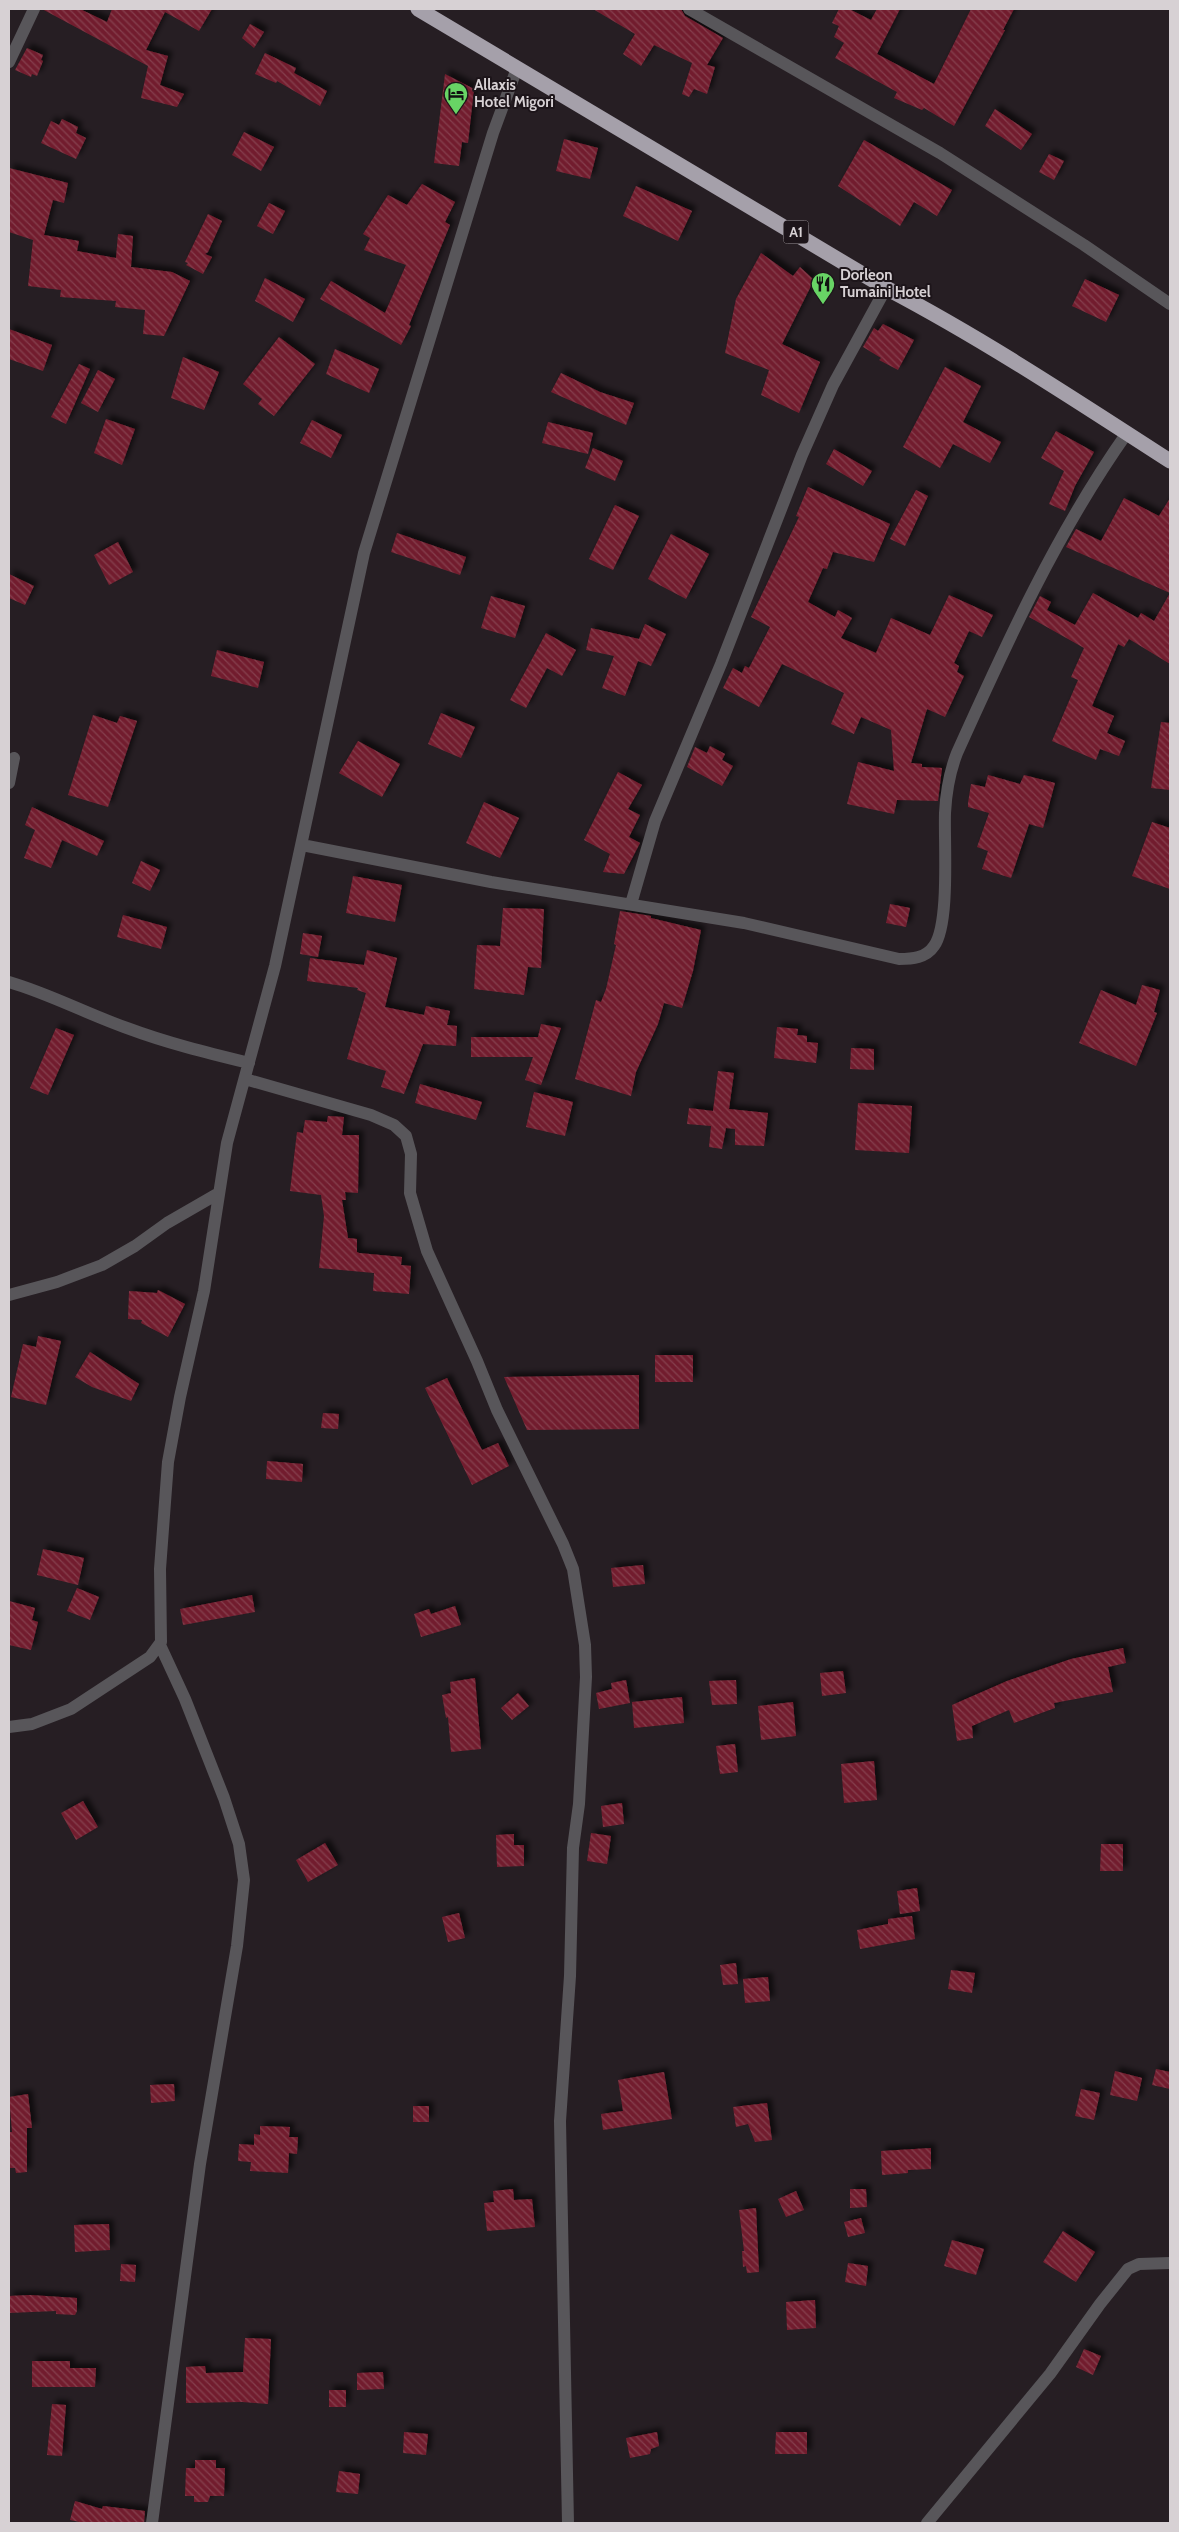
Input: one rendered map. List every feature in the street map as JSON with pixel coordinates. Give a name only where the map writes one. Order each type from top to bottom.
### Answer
[{"type":"highway","name":"A1","points":[[418,9],[886,288],[953,323],[1170,461]]},
{"type":"street","points":[[9,62],[34,9]]},
{"type":"street","points":[[689,9],[768,52],[940,153],[1099,254],[1170,304]]},
{"type":"street","points":[[152,2523],[200,2164],[237,1946],[244,1880],[239,1844],[224,1798],[185,1699],[160,1645],[162,1621],[160,1569],[168,1462],[180,1397],[204,1291],[228,1143],[275,966],[364,554],[493,133],[517,68]]},
{"type":"street","points":[[631,904],[655,821],[721,664],[802,455],[833,385],[886,288]]},
{"type":"street","points":[[302,845],[491,882],[762,927],[900,959],[919,957],[932,949],[940,932],[946,862],[945,811],[951,771],[957,753],[1048,560],[1104,465],[1127,433]]},
{"type":"street","points":[[9,783],[14,758]]},
{"type":"street","points":[[9,982],[62,1000],[125,1028],[184,1047],[249,1063]]},
{"type":"street","points":[[245,1079],[371,1115],[394,1125],[406,1136],[411,1154],[410,1193],[427,1251],[497,1410],[564,1544],[573,1569],[586,1645],[586,1678],[579,1804],[573,1848],[570,1976],[560,2121],[568,2523]]},
{"type":"street","points":[[9,1295],[58,1282],[102,1265],[135,1246],[167,1223],[220,1193]]},
{"type":"street","points":[[9,1728],[32,1724],[71,1709],[150,1657],[160,1645]]},
{"type":"street","points":[[927,2523],[1050,2374],[1100,2304],[1128,2269],[1139,2264],[1170,2263]]},
{"type":"building","points":[[42,9],[80,9],[107,22],[112,9],[212,9],[199,31],[165,12],[146,50],[168,56],[160,85],[184,94],[177,107],[141,98],[148,66]]},
{"type":"building","points":[[593,9],[681,9],[685,16],[723,38],[707,65],[715,67],[707,94],[694,89],[689,97],[682,94],[692,63],[654,45],[641,66],[623,54],[635,34]]},
{"type":"building","points":[[839,9],[849,9],[871,20],[877,9],[900,9],[877,54],[934,84],[971,9],[1014,9],[1003,30],[1005,30],[954,126],[924,108],[922,110],[894,98],[897,92],[835,58],[844,43],[834,37],[839,26],[832,23]]},
{"type":"building","points":[[250,24],[264,32],[254,48],[242,38]]},
{"type":"building","points":[[27,48],[43,55],[41,60],[43,61],[37,76],[32,74],[31,77],[15,70]]},
{"type":"building","points":[[265,53],[296,68],[294,73],[327,91],[320,106],[277,81],[276,83],[255,74]]},
{"type":"building","name":"Allaxis Hotel Migori","points":[[445,74],[474,89],[468,143],[462,142],[459,166],[434,163]]},
{"type":"building","points":[[995,109],[1032,134],[1021,150],[985,126]]},
{"type":"building","points":[[62,119],[78,127],[76,133],[86,138],[76,159],[41,143],[51,121],[59,125]]},
{"type":"building","points":[[244,132],[274,147],[261,171],[232,155]]},
{"type":"building","points":[[564,139],[598,148],[590,179],[556,171]]},
{"type":"building","points":[[864,140],[952,190],[937,216],[914,202],[900,226],[838,186]]},
{"type":"building","points":[[1049,154],[1064,161],[1054,180],[1039,172]]},
{"type":"building","points":[[9,168],[68,183],[64,203],[53,200],[44,235],[79,241],[77,251],[116,258],[118,234],[133,236],[131,267],[172,272],[190,281],[164,336],[143,334],[145,310],[115,307],[116,301],[60,297],[61,290],[28,286],[33,240],[9,232]]},
{"type":"building","points":[[422,184],[455,202],[445,222],[450,225],[409,325],[411,326],[401,345],[320,299],[331,281],[385,313],[406,265],[364,250],[370,238],[363,234],[388,195],[407,205]]},
{"type":"building","points":[[636,186],[692,211],[678,241],[623,216]]},
{"type":"building","points":[[269,203],[285,211],[273,234],[257,226]]},
{"type":"building","points":[[208,214],[222,221],[208,252],[205,254],[212,257],[203,274],[186,265],[188,263],[185,262]]},
{"type":"building","points":[[761,253],[793,276],[800,267],[814,280],[782,344],[820,362],[799,413],[761,395],[769,370],[725,353],[736,299]]},
{"type":"building","points":[[265,278],[305,299],[293,322],[255,301]]},
{"type":"building","points":[[1085,279],[1119,295],[1106,322],[1072,306]]},
{"type":"building","points":[[883,324],[914,340],[898,370],[879,360],[881,358],[863,347],[874,328],[878,331]]},
{"type":"building","points":[[9,329],[52,345],[43,371],[9,359]]},
{"type":"building","points":[[279,337],[315,364],[274,416],[258,404],[262,399],[243,384]]},
{"type":"building","points":[[335,349],[379,369],[369,393],[326,374]]},
{"type":"building","points":[[183,357],[219,372],[204,410],[171,398]]},
{"type":"building","points":[[79,364],[90,369],[66,424],[51,417]]},
{"type":"building","points":[[945,367],[981,386],[963,422],[1001,442],[990,463],[953,444],[940,468],[903,447]]},
{"type":"building","points":[[98,370],[115,379],[98,412],[81,403]]},
{"type":"building","points":[[561,373],[600,392],[634,403],[626,425],[551,392]]},
{"type":"building","points":[[106,419],[135,429],[122,465],[94,453]]},
{"type":"building","points":[[312,420],[342,435],[331,458],[300,443]]},
{"type":"building","points":[[548,422],[593,433],[588,454],[542,443]]},
{"type":"building","points":[[1056,431],[1094,452],[1075,486],[1065,511],[1049,504],[1064,471],[1041,458]]},
{"type":"building","points":[[593,448],[623,461],[615,481],[585,468]]},
{"type":"building","points":[[834,449],[872,471],[863,486],[826,464]]},
{"type":"building","points":[[808,487],[890,524],[874,562],[833,552],[827,569],[823,568],[808,602],[835,617],[838,610],[852,618],[841,638],[876,653],[891,618],[930,635],[949,595],[993,615],[982,637],[969,631],[954,663],[959,666],[957,672],[964,676],[945,717],[927,709],[911,763],[922,764],[922,767],[942,768],[938,801],[897,800],[894,814],[847,804],[858,762],[894,771],[891,730],[861,717],[854,734],[831,724],[844,693],[782,664],[759,707],[723,688],[733,668],[742,673],[745,666],[749,668],[770,627],[751,617],[799,517],[796,516]]},
{"type":"building","points":[[916,490],[928,496],[905,546],[890,539]]},
{"type":"building","points":[[1124,498],[1159,516],[1170,498],[1170,593],[1066,547],[1076,529],[1101,541]]},
{"type":"building","points":[[615,505],[639,516],[613,570],[589,559]]},
{"type":"building","points":[[397,533],[466,557],[460,575],[391,552]]},
{"type":"building","points":[[671,534],[709,554],[686,599],[648,579]]},
{"type":"building","points":[[118,542],[133,572],[109,585],[94,555]]},
{"type":"building","points":[[9,574],[34,586],[25,605],[9,598]]},
{"type":"building","points":[[1093,593],[1138,618],[1141,613],[1154,621],[1170,593],[1170,664],[1129,639],[1124,647],[1118,644],[1092,706],[1114,716],[1107,733],[1125,741],[1119,756],[1100,749],[1096,760],[1052,741],[1078,680],[1071,677],[1084,648],[1029,617],[1040,596],[1051,602],[1047,610],[1075,625]]},
{"type":"building","points":[[491,596],[525,606],[515,638],[481,628]]},
{"type":"building","points":[[645,624],[666,634],[651,666],[638,661],[625,696],[602,688],[614,656],[586,650],[591,628],[639,639]]},
{"type":"building","points":[[546,633],[576,650],[562,676],[547,668],[526,708],[510,700]]},
{"type":"building","points":[[217,650],[264,662],[258,688],[211,676]]},
{"type":"building","points":[[441,713],[475,727],[461,758],[428,744]]},
{"type":"building","points":[[93,715],[117,723],[120,716],[137,721],[108,807],[68,795]]},
{"type":"building","points":[[1161,722],[1170,723],[1170,790],[1151,788]]},
{"type":"building","points":[[358,741],[400,764],[382,797],[339,773]]},
{"type":"building","points":[[710,746],[725,754],[722,760],[733,766],[722,786],[687,767],[695,747],[707,753]]},
{"type":"building","points":[[618,772],[642,785],[628,809],[640,815],[629,837],[640,843],[624,874],[603,872],[610,854],[584,840]]},
{"type":"building","points":[[988,775],[1020,784],[1024,775],[1055,783],[1043,828],[1029,824],[1011,878],[982,869],[988,851],[977,847],[989,813],[968,807],[971,784],[985,787]]},
{"type":"building","points":[[484,802],[519,818],[500,858],[466,843]]},
{"type":"building","points":[[32,807],[104,841],[97,856],[62,840],[51,868],[24,858],[35,830],[25,825]]},
{"type":"building","points":[[1152,822],[1170,828],[1170,889],[1132,876]]},
{"type":"building","points":[[141,861],[160,870],[150,891],[132,883]]},
{"type":"building","points":[[353,876],[402,885],[395,922],[346,913]]},
{"type":"building","points":[[890,904],[910,908],[906,927],[886,923]]},
{"type":"building","points":[[503,908],[544,909],[541,968],[528,967],[524,995],[474,989],[477,945],[500,946]]},
{"type":"building","points":[[620,911],[651,916],[651,918],[701,930],[693,971],[682,1008],[664,1003],[658,1024],[636,1072],[631,1096],[575,1079],[596,1000],[601,1002],[606,989],[616,945],[614,944]]},
{"type":"building","points":[[123,915],[167,927],[161,949],[117,937]]},
{"type":"building","points":[[303,933],[322,936],[318,957],[300,954]]},
{"type":"building","points":[[367,950],[397,958],[385,1007],[424,1015],[426,1006],[450,1011],[447,1025],[457,1026],[456,1046],[423,1044],[404,1094],[381,1087],[386,1071],[347,1059],[366,993],[357,990],[358,988],[307,981],[310,958],[364,965]]},
{"type":"building","points":[[1142,985],[1160,990],[1154,1012],[1157,1013],[1136,1066],[1079,1043],[1101,990],[1136,1005]]},
{"type":"building","points":[[541,1024],[561,1028],[541,1085],[525,1080],[533,1057],[471,1057],[471,1037],[538,1037]]},
{"type":"building","points":[[777,1027],[798,1029],[797,1035],[807,1036],[807,1042],[818,1043],[816,1063],[774,1058]]},
{"type":"building","points":[[56,1028],[74,1035],[48,1095],[30,1088]]},
{"type":"building","points":[[851,1048],[874,1049],[874,1070],[850,1069]]},
{"type":"building","points":[[718,1071],[734,1073],[729,1109],[768,1113],[764,1146],[735,1145],[735,1129],[726,1128],[722,1149],[709,1147],[711,1126],[687,1124],[689,1108],[713,1111]]},
{"type":"building","points":[[420,1084],[482,1102],[476,1120],[415,1103]]},
{"type":"building","points":[[534,1092],[573,1102],[565,1136],[526,1127]]},
{"type":"building","points":[[858,1103],[912,1106],[909,1153],[855,1150]]},
{"type":"building","points":[[328,1116],[344,1117],[342,1135],[359,1135],[358,1193],[345,1192],[346,1200],[342,1200],[348,1238],[357,1239],[357,1252],[359,1253],[402,1257],[401,1265],[411,1266],[409,1294],[373,1291],[374,1273],[319,1268],[324,1216],[321,1195],[290,1191],[297,1132],[303,1133],[305,1120],[327,1122]]},
{"type":"building","points":[[158,1290],[185,1304],[168,1337],[141,1323],[142,1320],[128,1319],[129,1291],[157,1293]]},
{"type":"building","points":[[38,1336],[61,1341],[46,1405],[11,1397],[23,1344],[36,1347]]},
{"type":"building","points":[[90,1352],[139,1384],[131,1401],[92,1387],[75,1377]]},
{"type":"building","points":[[655,1355],[693,1355],[693,1382],[655,1382]]},
{"type":"building","points":[[639,1375],[639,1429],[527,1430],[504,1377]]},
{"type":"building","points":[[447,1378],[482,1450],[498,1443],[509,1466],[472,1485],[425,1388]]},
{"type":"building","points":[[323,1413],[339,1414],[338,1429],[321,1428]]},
{"type":"building","points":[[267,1461],[303,1464],[302,1482],[266,1479]]},
{"type":"building","points":[[43,1549],[84,1558],[78,1585],[37,1575]]},
{"type":"building","points":[[643,1565],[645,1584],[613,1587],[611,1568]]},
{"type":"building","points":[[77,1588],[99,1597],[90,1620],[67,1611]]},
{"type":"building","points":[[252,1595],[255,1612],[183,1625],[180,1609]]},
{"type":"building","points":[[9,1601],[35,1608],[32,1620],[38,1622],[31,1650],[9,1645]]},
{"type":"building","points":[[455,1606],[461,1625],[421,1637],[414,1614],[429,1609],[431,1614]]},
{"type":"building","points":[[1123,1648],[1126,1663],[1108,1667],[1113,1692],[1054,1703],[1055,1708],[1014,1723],[1009,1710],[972,1726],[973,1738],[957,1741],[952,1705],[1007,1681],[1071,1659]]},
{"type":"building","points":[[843,1671],[846,1693],[822,1696],[820,1673]]},
{"type":"building","points":[[475,1678],[481,1749],[451,1752],[448,1717],[446,1718],[442,1695],[451,1693],[450,1682]]},
{"type":"building","points":[[626,1680],[630,1703],[599,1709],[596,1693],[612,1689],[611,1683]]},
{"type":"building","points":[[736,1680],[737,1704],[712,1705],[709,1681]]},
{"type":"building","points":[[518,1693],[529,1706],[512,1720],[501,1708]]},
{"type":"building","points":[[682,1697],[684,1723],[634,1728],[632,1702]]},
{"type":"building","points":[[793,1702],[796,1736],[761,1740],[758,1706]]},
{"type":"building","points":[[735,1744],[738,1772],[720,1774],[716,1746]]},
{"type":"building","points":[[874,1761],[877,1800],[844,1803],[841,1764]]},
{"type":"building","points":[[83,1801],[98,1827],[76,1840],[61,1813]]},
{"type":"building","points":[[622,1803],[624,1824],[603,1827],[601,1806]]},
{"type":"building","points":[[591,1833],[611,1836],[607,1864],[587,1861]]},
{"type":"building","points":[[514,1834],[514,1845],[524,1845],[524,1866],[497,1867],[496,1835]]},
{"type":"building","points":[[325,1843],[338,1865],[308,1882],[296,1860]]},
{"type":"building","points":[[1101,1844],[1123,1844],[1123,1871],[1100,1871]]},
{"type":"building","points":[[917,1888],[920,1911],[900,1914],[897,1891]]},
{"type":"building","points":[[459,1913],[465,1938],[448,1942],[442,1917]]},
{"type":"building","points":[[912,1916],[915,1939],[860,1949],[857,1930],[888,1924],[888,1919]]},
{"type":"building","points":[[736,1963],[738,1984],[723,1985],[720,1965]]},
{"type":"building","points":[[951,1970],[975,1973],[972,1993],[948,1989]]},
{"type":"building","points":[[768,1977],[770,2001],[745,2003],[743,1979]]},
{"type":"building","points":[[1156,2069],[1170,2072],[1170,2089],[1152,2085]]},
{"type":"building","points":[[1115,2071],[1142,2078],[1137,2101],[1110,2095]]},
{"type":"building","points":[[664,2072],[672,2119],[603,2130],[601,2114],[623,2111],[618,2080]]},
{"type":"building","points":[[174,2084],[175,2101],[151,2103],[150,2085]]},
{"type":"building","points":[[1081,2089],[1100,2093],[1094,2120],[1075,2116]]},
{"type":"building","points":[[28,2094],[32,2128],[27,2128],[27,2172],[16,2173],[15,2168],[9,2168],[9,2132],[12,2132],[9,2097]]},
{"type":"building","points":[[767,2103],[772,2140],[755,2142],[748,2124],[736,2127],[733,2107]]},
{"type":"building","points":[[413,2106],[429,2106],[429,2122],[413,2122]]},
{"type":"building","points":[[260,2126],[290,2127],[289,2137],[298,2137],[297,2154],[289,2153],[288,2173],[250,2171],[251,2162],[238,2161],[239,2144],[254,2145],[254,2134],[260,2135]]},
{"type":"building","points":[[931,2148],[931,2169],[908,2170],[908,2173],[882,2175],[881,2151]]},
{"type":"building","points":[[513,2189],[514,2200],[532,2199],[535,2227],[487,2231],[484,2203],[494,2202],[493,2191]]},
{"type":"building","points":[[850,2189],[866,2189],[867,2207],[850,2208]]},
{"type":"building","points":[[796,2191],[804,2210],[786,2217],[778,2199]]},
{"type":"building","points":[[756,2208],[759,2272],[747,2273],[746,2266],[743,2267],[742,2251],[744,2251],[739,2210]]},
{"type":"building","points":[[861,2218],[865,2233],[848,2237],[844,2222]]},
{"type":"building","points":[[109,2224],[110,2250],[75,2252],[74,2225]]},
{"type":"building","points":[[1063,2231],[1095,2252],[1076,2282],[1043,2262]]},
{"type":"building","points":[[952,2240],[984,2249],[976,2275],[944,2266]]},
{"type":"building","points":[[848,2263],[868,2266],[866,2286],[845,2282]]},
{"type":"building","points":[[121,2264],[136,2265],[135,2282],[120,2281]]},
{"type":"building","points":[[30,2295],[77,2298],[77,2311],[75,2315],[56,2314],[56,2311],[9,2313],[9,2296]]},
{"type":"building","points":[[815,2300],[816,2328],[787,2330],[786,2302]]},
{"type":"building","points":[[245,2338],[271,2339],[268,2404],[242,2402],[186,2403],[186,2367],[205,2366],[206,2373],[243,2372]]},
{"type":"building","points":[[1084,2349],[1101,2356],[1093,2375],[1076,2367]]},
{"type":"building","points":[[32,2361],[70,2361],[70,2368],[96,2368],[95,2387],[32,2387]]},
{"type":"building","points":[[383,2372],[384,2389],[357,2390],[357,2373]]},
{"type":"building","points":[[329,2390],[346,2390],[346,2407],[329,2407]]},
{"type":"building","points":[[52,2404],[66,2405],[62,2456],[47,2455]]},
{"type":"building","points":[[404,2432],[428,2434],[426,2455],[403,2453]]},
{"type":"building","points":[[657,2432],[659,2446],[651,2449],[650,2454],[630,2458],[626,2438]]},
{"type":"building","points":[[776,2432],[807,2432],[807,2454],[775,2454]]},
{"type":"building","points":[[195,2460],[216,2460],[216,2468],[225,2468],[224,2496],[210,2496],[208,2502],[194,2502],[194,2496],[185,2496],[186,2468],[195,2468]]},
{"type":"building","points":[[339,2471],[360,2474],[358,2494],[336,2492]]},
{"type":"building","points":[[75,2501],[102,2509],[103,2506],[145,2511],[144,2523],[84,2523],[70,2520]]},
{"type":"place","name":"Allaxis Hotel Migori","points":[[456,115]]},
{"type":"place","name":"Dorleon Tumaini Hotel","points":[[823,305]]}]
